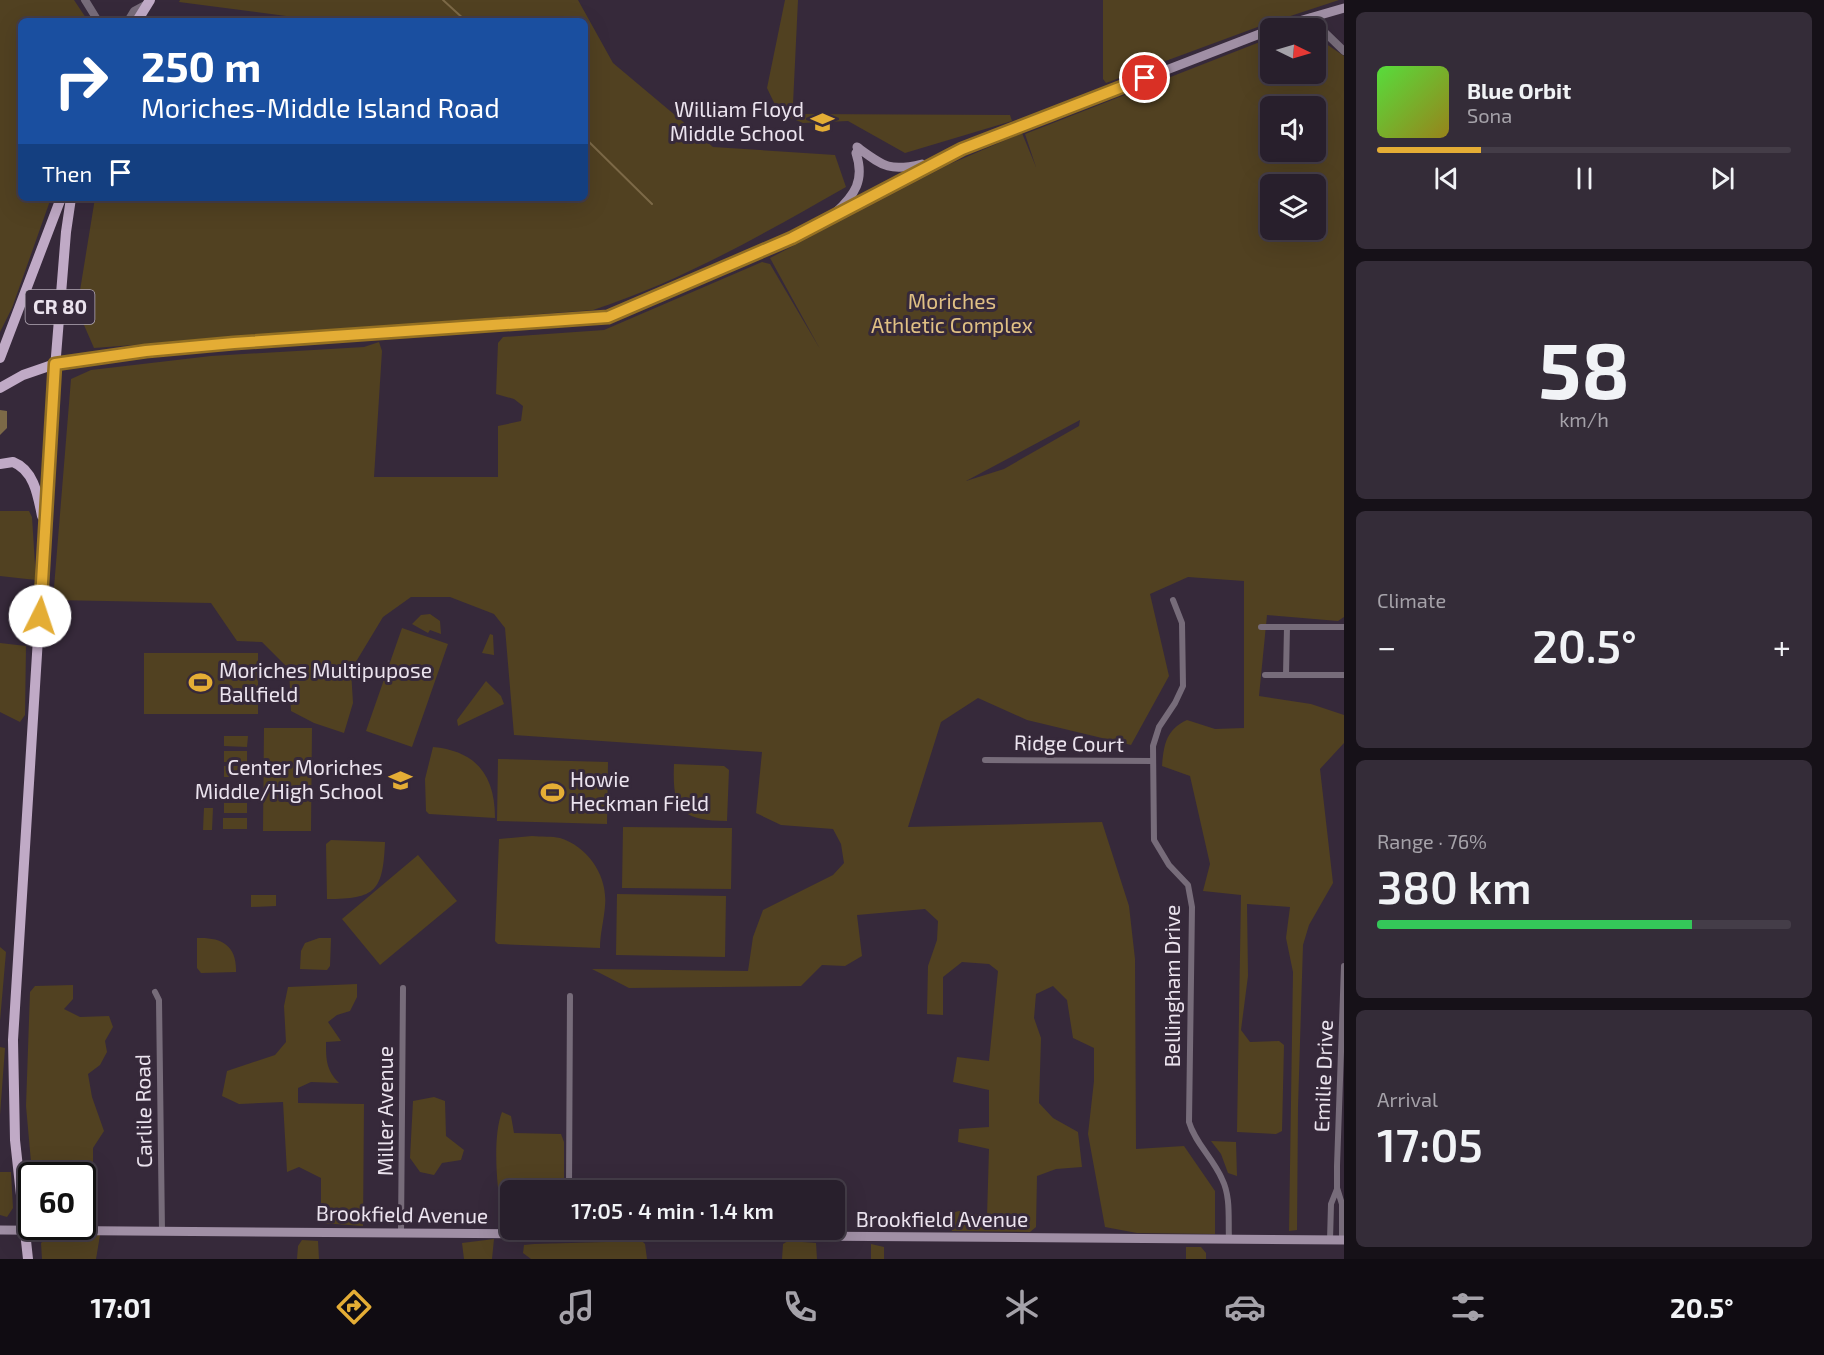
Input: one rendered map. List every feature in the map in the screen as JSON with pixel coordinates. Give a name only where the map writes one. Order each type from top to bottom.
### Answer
[{"type":"main road","points":[[139,18],[149,2]]},
{"type":"main road","points":[[1310,18],[1344,8]]},
{"type":"main road","points":[[0,388],[30,372],[55,364],[146,351],[260,340],[602,318],[764,250],[828,220],[939,160],[1260,34]]},
{"type":"main road","points":[[828,220],[850,200],[858,184],[860,169],[856,150],[880,164],[894,168],[939,160]]},
{"type":"main road","name":"CR 80","points":[[0,358],[60,201]]},
{"type":"main road","name":"CR 80","points":[[55,364],[67,222],[71,201]]},
{"type":"main road","points":[[18,1170],[12,1040],[55,364]]},
{"type":"main road","points":[[0,464],[9,461],[16,463],[28,474],[37,494],[45,533]]},
{"type":"main road","name":"Brookfield Avenue","points":[[0,1230],[18,1230]]},
{"type":"main road","name":"Brookfield Avenue","points":[[96,1231],[500,1233]]},
{"type":"main road","name":"Brookfield Avenue","points":[[845,1235],[1343,1240]]},
{"type":"main road","points":[[25,1240],[28,1259]]},
{"type":"street","points":[[85,0],[96,18]]},
{"type":"street","points":[[130,18],[134,12],[149,2]]},
{"type":"street","points":[[1326,34],[1344,51]]},
{"type":"street","name":"Bellingham Drive","points":[[1173,600],[1182,623],[1183,686],[1159,727],[1153,746],[1154,840],[1170,865],[1188,885],[1192,907],[1189,1122],[1193,1135],[1223,1179],[1228,1196],[1229,1239]]},
{"type":"street","points":[[1261,627],[1344,627]]},
{"type":"street","points":[[1286,675],[1287,627]]},
{"type":"street","points":[[1265,675],[1344,675]]},
{"type":"street","name":"Ridge Court","points":[[986,760],[1153,761]]},
{"type":"street","name":"Emilie Drive","points":[[1330,1240],[1331,1209],[1340,1166],[1344,966]]},
{"type":"street","name":"Miller Avenue","points":[[401,1234],[402,988]]},
{"type":"street","name":"Carlile Road","points":[[155,992],[159,1000],[162,1231]]},
{"type":"street","points":[[569,1180],[570,996]]},
{"type":"street","name":"Emilie Drive","points":[[1337,1188],[1342,1209],[1343,1240]]},
{"type":"street","points":[[1331,1209],[1342,1209]]},
{"type":"green space","points":[[0,0],[74,0],[86,18],[18,18],[18,201],[50,201],[12,308],[0,332]]},
{"type":"green space","points":[[180,0],[578,0],[588,18],[301,18],[179,2]]},
{"type":"green space","points":[[785,0],[798,0],[793,104],[802,114],[1010,115],[1012,121],[905,153],[848,121],[803,123],[779,113],[767,88]]},
{"type":"green space","points":[[1103,0],[1339,0],[1284,18],[1260,18],[1260,26],[1106,83],[1103,79]]},
{"type":"green space","points":[[588,18],[613,63],[713,147],[835,155],[846,187],[691,270],[593,310],[94,348],[77,309],[95,201],[588,201]]},
{"type":"green space","name":"Moriches Athletic Complex","points":[[1260,42],[1260,84],[1326,84],[1326,44],[1344,56],[1344,617],[1338,621],[1267,615],[1259,696],[1311,704],[1344,715],[1344,743],[1320,769],[1333,883],[1309,925],[1303,945],[1297,1230],[1289,1231],[1293,972],[1286,938],[1290,907],[1247,904],[1248,976],[1241,1030],[1250,1042],[1279,1041],[1284,1045],[1282,1131],[1276,1134],[1237,1132],[1241,895],[1203,891],[1210,864],[1190,776],[1162,766],[1167,738],[1175,728],[1187,720],[1215,729],[1244,728],[1244,581],[1188,577],[1150,594],[1169,676],[1131,745],[1027,720],[978,698],[941,722],[908,827],[1102,822],[1129,906],[1135,959],[1136,1149],[1184,1146],[1215,1191],[1215,1234],[1137,1233],[1105,1227],[1088,1134],[1094,1081],[1094,1048],[1073,1038],[1067,1000],[1053,986],[1036,994],[1034,1018],[1041,1038],[1039,1103],[1053,1118],[1078,1132],[1082,1167],[1056,1169],[1037,1176],[1036,1227],[1030,1232],[952,1231],[949,1223],[951,1213],[959,1211],[987,1217],[989,1149],[958,1142],[959,1129],[989,1127],[989,1090],[953,1082],[957,1057],[989,1061],[998,971],[989,964],[962,962],[943,977],[943,1015],[927,1014],[928,966],[937,940],[938,921],[925,909],[857,915],[862,956],[845,966],[822,965],[801,986],[629,988],[592,969],[748,971],[753,937],[763,910],[833,875],[844,863],[841,844],[833,829],[781,825],[756,813],[762,752],[514,735],[505,628],[494,614],[450,597],[411,597],[383,617],[351,670],[353,703],[344,733],[314,723],[291,711],[289,669],[262,642],[237,641],[211,603],[53,600],[71,379],[91,370],[211,356],[364,347],[379,342],[382,351],[374,477],[498,477],[498,426],[521,421],[523,406],[514,399],[496,394],[498,343],[503,337],[604,330],[762,262],[770,264],[820,349],[770,258],[950,164],[1022,133],[1036,167],[1025,134]],"holes":[[[1080,420],[1079,426],[1004,469],[966,481]]]},
{"type":"green space","points":[[0,511],[29,511],[32,517],[36,580],[0,576]]},
{"type":"green space","points":[[430,614],[440,621],[441,634],[430,630],[428,633],[412,624],[421,615]]},
{"type":"green space","points":[[402,628],[448,644],[412,747],[366,731]]},
{"type":"green space","points":[[490,634],[493,635],[494,655],[482,653]]},
{"type":"green space","points":[[0,643],[26,646],[25,715],[20,722],[0,712]]},
{"type":"green space","name":"Moriches Multipupose Ballfield","points":[[144,653],[258,653],[258,714],[144,714]]},
{"type":"green space","points":[[486,681],[501,696],[504,704],[458,726],[457,720]]},
{"type":"green space","points":[[264,728],[312,728],[311,831],[263,831]]},
{"type":"green space","points":[[224,736],[248,736],[247,747],[224,746]]},
{"type":"green space","points":[[433,747],[461,754],[480,768],[491,789],[495,818],[429,814],[426,811],[425,779]]},
{"type":"green space","points":[[224,751],[247,751],[247,762],[224,762]]},
{"type":"green space","name":"Howie Heckman Field","points":[[498,759],[608,762],[607,824],[497,821]]},
{"type":"green space","points":[[674,764],[724,766],[729,770],[727,821],[699,818],[683,810],[675,793]]},
{"type":"green space","points":[[224,766],[247,766],[247,777],[224,777]]},
{"type":"green space","points":[[224,787],[247,788],[247,798],[224,798]]},
{"type":"green space","points":[[224,803],[247,803],[247,813],[224,813]]},
{"type":"green space","points":[[204,808],[213,808],[212,830],[203,830]]},
{"type":"green space","points":[[223,818],[247,818],[247,829],[223,829]]},
{"type":"green space","points":[[623,827],[732,828],[731,889],[622,888]]},
{"type":"green space","points":[[532,836],[557,837],[570,842],[580,848],[594,864],[600,874],[605,895],[600,948],[498,944],[495,941],[499,839]]},
{"type":"green space","points":[[331,840],[385,842],[382,872],[374,889],[356,897],[327,899],[326,844]]},
{"type":"green space","points":[[418,855],[457,901],[380,965],[342,919]]},
{"type":"green space","points":[[617,894],[726,896],[725,957],[616,955]]},
{"type":"green space","points":[[251,895],[276,895],[276,906],[251,907]]},
{"type":"green space","points":[[197,938],[213,939],[226,945],[234,955],[236,972],[201,973],[197,968]]},
{"type":"green space","points":[[319,938],[331,938],[330,966],[327,970],[300,969],[301,951],[305,943]]},
{"type":"green space","points":[[0,947],[6,952],[0,1021]]},
{"type":"green space","points":[[357,984],[357,997],[350,1011],[337,1015],[328,1022],[341,1041],[326,1042],[326,1054],[331,1074],[339,1083],[311,1082],[298,1088],[298,1103],[364,1104],[363,1226],[321,1223],[321,1178],[299,1167],[287,1172],[283,1102],[239,1104],[222,1096],[227,1071],[275,1055],[286,1042],[284,1006],[288,987]]},
{"type":"green space","points":[[73,985],[73,999],[64,1009],[80,1017],[109,1016],[113,1027],[105,1041],[107,1052],[100,1065],[88,1074],[92,1097],[104,1131],[93,1148],[93,1162],[31,1162],[26,1106],[30,992],[35,986]]},
{"type":"green space","points":[[0,1047],[5,1048],[0,1115]]},
{"type":"green space","points":[[434,1097],[445,1101],[446,1136],[464,1150],[461,1160],[442,1163],[434,1175],[420,1172],[410,1158],[413,1101]]},
{"type":"green space","points":[[502,1112],[511,1116],[514,1133],[561,1134],[564,1142],[564,1180],[500,1180],[500,1204],[496,1149]]},
{"type":"green space","points":[[1211,1141],[1236,1142],[1237,1176],[1228,1173],[1221,1154]]},
{"type":"green space","points":[[0,1172],[11,1172],[13,1208],[7,1217],[0,1215]]},
{"type":"green space","points":[[96,1235],[100,1235],[96,1259],[42,1259],[41,1243],[44,1240],[96,1240]]},
{"type":"green space","points":[[494,1239],[492,1259],[464,1259],[462,1243]]},
{"type":"green space","points":[[302,1240],[318,1241],[319,1259],[297,1259],[298,1246]]},
{"type":"green space","points":[[642,1241],[645,1244],[647,1259],[531,1259],[523,1253],[524,1245]]},
{"type":"green space","points":[[788,1241],[816,1243],[817,1259],[782,1259],[783,1244]]},
{"type":"green space","points":[[871,1244],[884,1247],[884,1259],[871,1259]]},
{"type":"green space","points":[[1186,1247],[1201,1247],[1206,1253],[1206,1259],[1186,1259]]},
{"type":"shaded area","points":[[0,410],[7,411],[7,428],[0,435]]},
{"type":"waterway","points":[[443,0],[463,18]]},
{"type":"waterway","points":[[588,141],[652,204]]},
{"type":"place","name":"William Floyd Middle School","points":[[822,122]]},
{"type":"place","name":"Moriches Multipupose Ballfield","points":[[201,683]]},
{"type":"place","name":"Center Moriches Middle/High School","points":[[401,780]]},
{"type":"place","name":"Howie Heckman Field","points":[[552,792]]},
{"type":"route","points":[[40,616],[55,364],[146,351],[234,343],[581,321],[608,317],[792,238],[962,149],[1145,78]]}]
